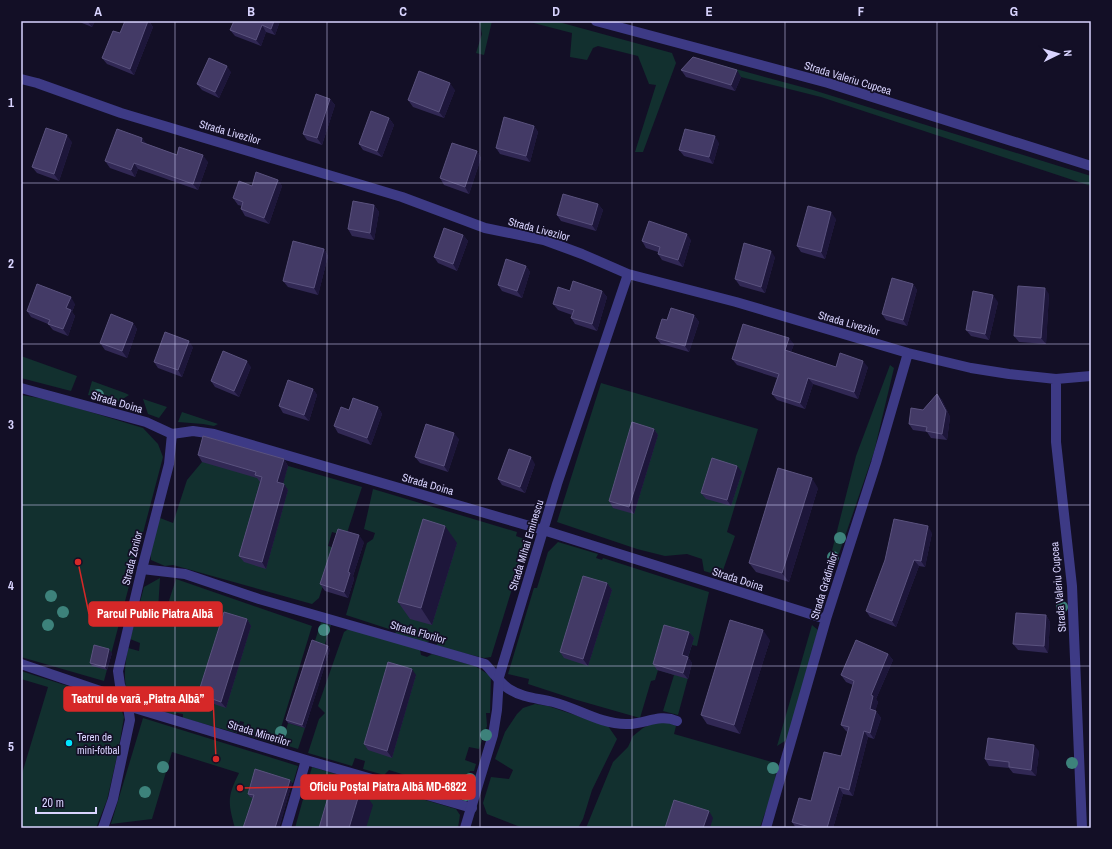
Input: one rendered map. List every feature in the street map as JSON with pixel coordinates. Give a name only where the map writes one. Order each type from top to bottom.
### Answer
[{"type":"street","name":"Strada Valeriu Cupcea","points":[[596,21],[828,83],[1091,166]]},
{"type":"street","name":"Strada Livezilor","points":[[21,79],[37,82],[121,112],[402,197],[485,228],[544,240],[582,254],[628,274],[736,302],[908,352],[971,368],[1056,379]]},
{"type":"street","name":"Strada Mihai Eminescu","points":[[466,828],[493,735],[497,710],[498,677],[543,530],[628,274]]},
{"type":"street","name":"Strada Grădinilor","points":[[766,828],[826,619],[876,463],[908,352]]},
{"type":"street","points":[[1056,379],[1091,376]]},
{"type":"street","name":"Strada Valeriu Cupcea","points":[[1056,379],[1056,442],[1072,586],[1082,828]]},
{"type":"street","name":"Strada Doina","points":[[21,388],[146,422],[172,434],[193,431],[214,434],[543,530],[826,619]]},
{"type":"street","name":"Strada Zorilor","points":[[103,828],[113,799],[130,720],[128,706],[120,685],[118,671],[169,464],[172,434]]},
{"type":"street","name":"Strada Florilor","points":[[142,569],[185,574],[258,599],[485,664],[507,688],[520,695],[552,702],[612,723],[627,724],[654,718],[677,721]]},
{"type":"street","name":"Strada Minerilor","points":[[21,664],[109,694],[128,706],[472,808]]},
{"type":"street","points":[[286,828],[306,760]]},
{"type":"green space","points":[[479,21],[492,21],[484,55],[476,53],[482,34]]},
{"type":"green space","points":[[526,21],[555,21],[672,53],[676,63],[643,152],[635,152],[656,85],[649,84],[638,56],[598,46],[593,48],[587,60],[570,57],[572,33]]},
{"type":"green space","points":[[699,59],[813,90],[1091,176],[1091,186],[821,97],[741,77],[698,63]]},
{"type":"green space","points":[[21,356],[77,376],[71,391],[21,378]]},
{"type":"green space","points":[[890,365],[894,368],[874,452],[829,583],[820,598],[856,456]]},
{"type":"green space","points":[[92,381],[129,395],[118,402],[88,395]]},
{"type":"green space","points":[[601,383],[758,429],[727,532],[735,536],[721,576],[704,571],[702,559],[687,554],[665,556],[637,549],[557,522]]},
{"type":"green space","points":[[21,395],[51,400],[143,428],[158,444],[163,457],[104,681],[21,657]]},
{"type":"green space","points":[[143,399],[167,407],[159,418],[148,414]]},
{"type":"green space","points":[[182,412],[218,424],[214,426],[178,422]]},
{"type":"green space","points":[[208,443],[362,487],[346,536],[332,532],[328,546],[335,548],[319,598],[312,604],[173,565],[165,566],[151,560],[150,548],[160,518],[173,523],[187,480],[202,462]]},
{"type":"green space","points":[[373,489],[517,532],[516,536],[527,540],[491,657],[484,658],[435,646],[441,640],[434,638],[426,643],[396,634],[395,631],[346,615],[367,543],[373,539],[375,533],[364,529]]},
{"type":"green space","points":[[558,542],[598,554],[596,558],[602,560],[603,558],[709,592],[697,646],[692,645],[687,661],[692,663],[678,715],[663,711],[674,675],[658,670],[655,680],[651,681],[640,718],[528,684],[529,679],[508,674],[534,588],[537,588],[548,552]]},
{"type":"green space","points":[[160,578],[158,610],[166,610],[176,579],[312,626],[276,744],[241,734],[244,722],[240,721],[237,733],[183,718],[183,714],[177,713],[174,715],[133,702],[129,696],[125,683],[128,648],[139,651],[140,643],[130,639],[144,587]]},
{"type":"green space","points":[[321,622],[331,625],[324,647],[314,644]]},
{"type":"green space","points":[[812,625],[818,630],[788,739],[777,746]]},
{"type":"green space","points":[[350,628],[420,650],[421,655],[427,657],[432,654],[475,666],[491,676],[490,713],[486,713],[487,726],[479,749],[469,747],[465,760],[476,764],[474,771],[470,771],[462,796],[446,792],[443,782],[433,779],[422,787],[405,783],[405,775],[389,770],[384,775],[363,769],[365,761],[355,758],[352,766],[308,753],[319,719],[325,713],[318,706],[344,632]]},
{"type":"green space","name":"Teren de mini-fotbal","points":[[21,671],[105,698],[120,706],[124,717],[118,752],[107,800],[96,828],[21,828],[21,777],[48,687],[21,679]]},
{"type":"green space","points":[[535,704],[548,706],[608,726],[617,739],[592,790],[583,819],[578,828],[523,828],[487,814],[483,803],[491,777],[509,779],[513,770],[495,759],[505,732],[523,708]]},
{"type":"green space","points":[[143,718],[298,766],[293,783],[258,773],[261,792],[247,828],[235,828],[230,800],[232,788],[239,773],[172,752],[152,819],[111,824]]},
{"type":"green space","points":[[667,722],[676,726],[674,734],[772,762],[776,775],[775,784],[760,828],[586,828],[613,762],[628,747],[633,736],[643,728],[652,724]]},
{"type":"green space","points":[[288,723],[305,728],[298,749],[282,744]]},
{"type":"green space","points":[[312,767],[456,809],[460,815],[458,828],[295,828]]},
{"type":"building","points":[[125,21],[148,21],[130,69],[102,58],[113,31],[120,33]]},
{"type":"building","points":[[234,21],[274,21],[271,29],[262,25],[256,40],[230,30]]},
{"type":"building","points":[[693,57],[737,70],[731,85],[681,70]]},
{"type":"building","points":[[209,58],[227,66],[215,92],[197,84]]},
{"type":"building","points":[[419,71],[450,83],[439,112],[408,100]]},
{"type":"building","points":[[316,94],[330,99],[317,138],[303,134]]},
{"type":"building","points":[[371,111],[389,118],[377,151],[359,144]]},
{"type":"building","points":[[504,117],[534,126],[526,156],[496,148]]},
{"type":"building","points":[[46,128],[67,135],[54,174],[32,167]]},
{"type":"building","points":[[117,129],[142,138],[141,142],[177,155],[179,147],[203,155],[193,184],[134,163],[131,170],[105,161]]},
{"type":"building","points":[[685,129],[715,136],[709,157],[679,150]]},
{"type":"building","points":[[452,143],[477,151],[465,187],[440,178]]},
{"type":"building","points":[[256,172],[278,180],[264,218],[241,209],[243,202],[233,198],[239,181],[252,186]]},
{"type":"building","points":[[563,194],[598,204],[592,225],[557,215]]},
{"type":"building","points":[[353,201],[374,205],[370,233],[348,229]]},
{"type":"building","points":[[808,206],[831,212],[821,252],[797,246]]},
{"type":"building","points":[[649,221],[687,234],[678,260],[658,254],[660,247],[642,241]]},
{"type":"building","points":[[444,228],[463,235],[453,264],[434,257]]},
{"type":"building","points":[[293,241],[324,249],[314,288],[283,281]]},
{"type":"building","points":[[744,243],[771,251],[761,287],[735,279]]},
{"type":"building","points":[[506,259],[526,266],[517,291],[498,285]]},
{"type":"building","points":[[892,278],[913,284],[903,320],[882,314]]},
{"type":"building","points":[[573,281],[602,291],[592,324],[571,318],[574,310],[553,304],[558,287],[570,291]]},
{"type":"building","points":[[37,284],[71,297],[66,308],[71,310],[63,329],[48,324],[50,320],[27,311]]},
{"type":"building","points":[[1018,286],[1045,288],[1041,338],[1014,336]]},
{"type":"building","points":[[973,291],[993,295],[985,334],[966,330]]},
{"type":"building","points":[[671,308],[694,315],[685,346],[656,338],[662,319],[667,320]]},
{"type":"building","points":[[111,314],[133,323],[122,351],[100,343]]},
{"type":"building","points":[[743,324],[789,338],[785,350],[836,367],[840,353],[863,361],[854,392],[808,378],[800,403],[772,394],[779,374],[732,359]]},
{"type":"building","points":[[165,332],[189,341],[178,370],[154,362]]},
{"type":"building","points":[[223,351],[247,361],[234,391],[211,381]]},
{"type":"building","points":[[288,380],[313,389],[304,415],[279,406]]},
{"type":"building","points":[[937,394],[946,411],[942,434],[926,431],[927,427],[909,424],[911,408],[923,410]]},
{"type":"building","points":[[353,398],[378,407],[367,438],[334,426],[341,407],[349,410]]},
{"type":"building","points":[[632,422],[654,429],[629,507],[609,501]]},
{"type":"building","points":[[426,424],[454,433],[444,466],[415,457]]},
{"type":"building","points":[[203,436],[284,459],[277,482],[284,484],[262,562],[239,556],[262,477],[255,475],[256,472],[198,455]]},
{"type":"building","points":[[509,449],[531,457],[520,487],[498,479]]},
{"type":"building","points":[[712,458],[737,466],[727,500],[701,493]]},
{"type":"building","points":[[778,468],[812,478],[782,573],[749,563]]},
{"type":"building","points":[[423,519],[445,526],[421,608],[398,602]]},
{"type":"building","points":[[894,519],[928,526],[921,561],[914,560],[892,621],[866,611],[885,560]]},
{"type":"building","points":[[338,529],[359,535],[348,572],[350,573],[344,592],[320,584]]},
{"type":"building","points":[[583,576],[607,583],[583,659],[560,652]]},
{"type":"building","points":[[224,612],[247,619],[221,702],[198,694]]},
{"type":"building","points":[[1016,613],[1046,615],[1044,646],[1013,644]]},
{"type":"building","points":[[730,620],[763,630],[734,725],[701,715]]},
{"type":"building","points":[[664,625],[689,632],[682,655],[688,657],[683,673],[653,664]]},
{"type":"building","points":[[312,640],[328,646],[302,725],[286,720]]},
{"type":"building","points":[[856,640],[888,654],[871,695],[873,696],[870,709],[876,711],[870,733],[864,731],[849,790],[839,787],[827,828],[813,828],[792,822],[799,798],[811,801],[824,752],[841,756],[849,727],[841,725],[854,681],[841,675]]},
{"type":"building","points":[[94,645],[109,649],[105,667],[90,663]]},
{"type":"building","points":[[388,662],[412,669],[387,751],[364,744]]},
{"type":"building","points":[[988,738],[1034,745],[1031,770],[1009,767],[1009,762],[985,759]]},
{"type":"building","points":[[255,769],[290,780],[275,828],[243,828],[254,795],[248,794]]},
{"type":"building","points":[[333,780],[361,788],[349,828],[319,828]]},
{"type":"building","points":[[674,800],[709,811],[703,828],[665,828]]},
{"type":"place","name":"Parcul Public Piatra Albă","points":[[78,562]]},
{"type":"place","name":"Teren de mini-fotbal","points":[[69,743]]},
{"type":"place","name":"Teatrul de vară „Piatra Albă”","points":[[216,759]]},
{"type":"place","name":"Oficiu Poștal Piatra Albă MD-6822","points":[[240,788]]}]
